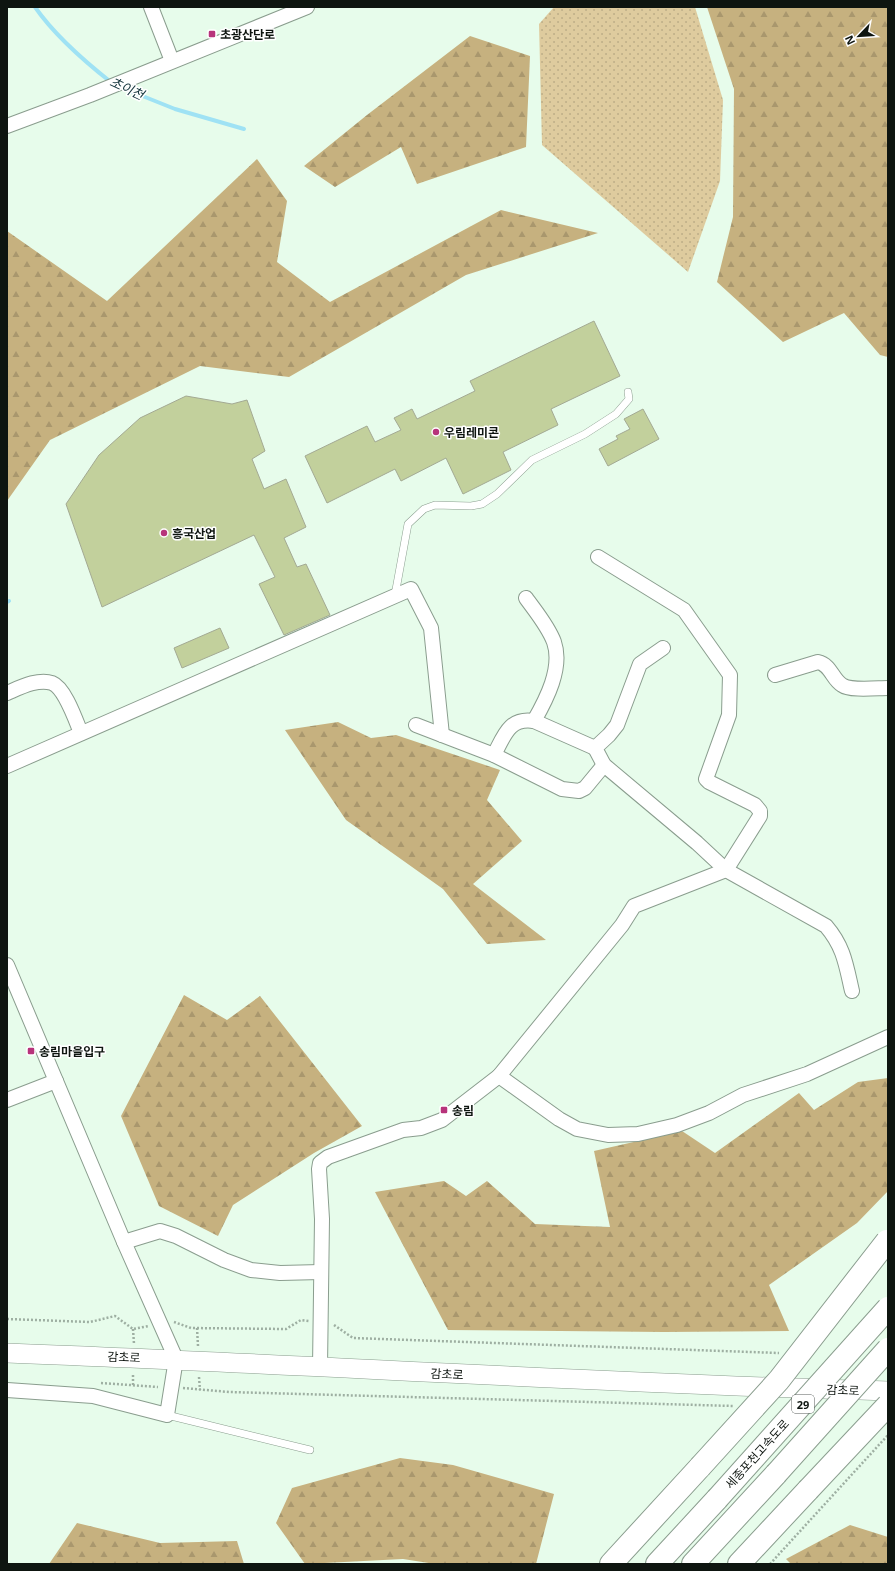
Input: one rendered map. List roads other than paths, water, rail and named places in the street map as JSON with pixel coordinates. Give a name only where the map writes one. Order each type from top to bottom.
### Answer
[{"type":"highway","points":[[611,1564],[779,1380],[887,1240]]},
{"type":"highway","name":"세종포천고속도로","points":[[657,1564],[888,1308]]},
{"type":"highway","name":"29","points":[[693,1564],[888,1349]]},
{"type":"highway","points":[[739,1564],[888,1405]]},
{"type":"main road","name":"감초로","points":[[7,1353],[176,1359],[707,1386],[888,1391]]},
{"type":"street","points":[[151,7],[172,61]]},
{"type":"street","points":[[7,126],[90,95],[138,74],[307,7]]},
{"type":"street","points":[[320,1367],[322,1219],[319,1169],[320,1163],[328,1157],[403,1130],[421,1128],[442,1120],[499,1076],[622,925],[634,906],[726,870],[760,813],[755,805],[706,779],[729,715],[730,675],[683,609],[598,557]]},
{"type":"street","points":[[7,766],[411,589],[431,628],[442,735]]},
{"type":"street","points":[[526,598],[544,624],[554,643],[556,660],[550,686],[534,721]]},
{"type":"street","points":[[594,748],[609,735],[617,725],[640,664],[663,648]]},
{"type":"street","points":[[774,675],[818,662],[827,666],[836,680],[846,688],[888,688]]},
{"type":"street","points":[[7,693],[39,682],[52,683],[60,691],[71,708],[81,733]]},
{"type":"street","points":[[494,755],[506,731],[519,721],[534,721],[594,748],[604,765],[691,838],[726,870],[826,926],[836,938],[844,952],[852,991]]},
{"type":"street","points":[[416,725],[494,755],[562,789],[570,791],[578,791],[585,788],[604,765]]},
{"type":"street","points":[[7,965],[124,1242],[176,1359],[167,1415],[93,1396],[7,1390]]},
{"type":"street","points":[[499,1076],[559,1119],[577,1129],[608,1136],[638,1134],[678,1124],[710,1113],[742,1095],[807,1074],[888,1037]]},
{"type":"street","points":[[7,1100],[56,1081]]},
{"type":"street","points":[[124,1242],[160,1231],[176,1236],[224,1260],[251,1270],[280,1273],[322,1272]]},
{"type":"lane","points":[[395,595],[408,524],[415,516],[424,509],[435,505],[472,506],[488,500],[532,460],[585,434],[616,414],[629,399],[628,392]]},
{"type":"lane","points":[[167,1415],[310,1450]]},
{"type":"waterway","name":"초이천","points":[[35,7],[70,48],[112,83]]},
{"type":"waterway","name":"초이천","points":[[120,87],[175,109],[244,129]]},
{"type":"place","name":"초광산단로","points":[[212,34]]},
{"type":"place","name":"우림레미콘","points":[[436,432]]},
{"type":"place","name":"흥국산업","points":[[164,533]]},
{"type":"place","name":"송림마을입구","points":[[31,1051]]},
{"type":"place","name":"송림","points":[[444,1110]]}]
